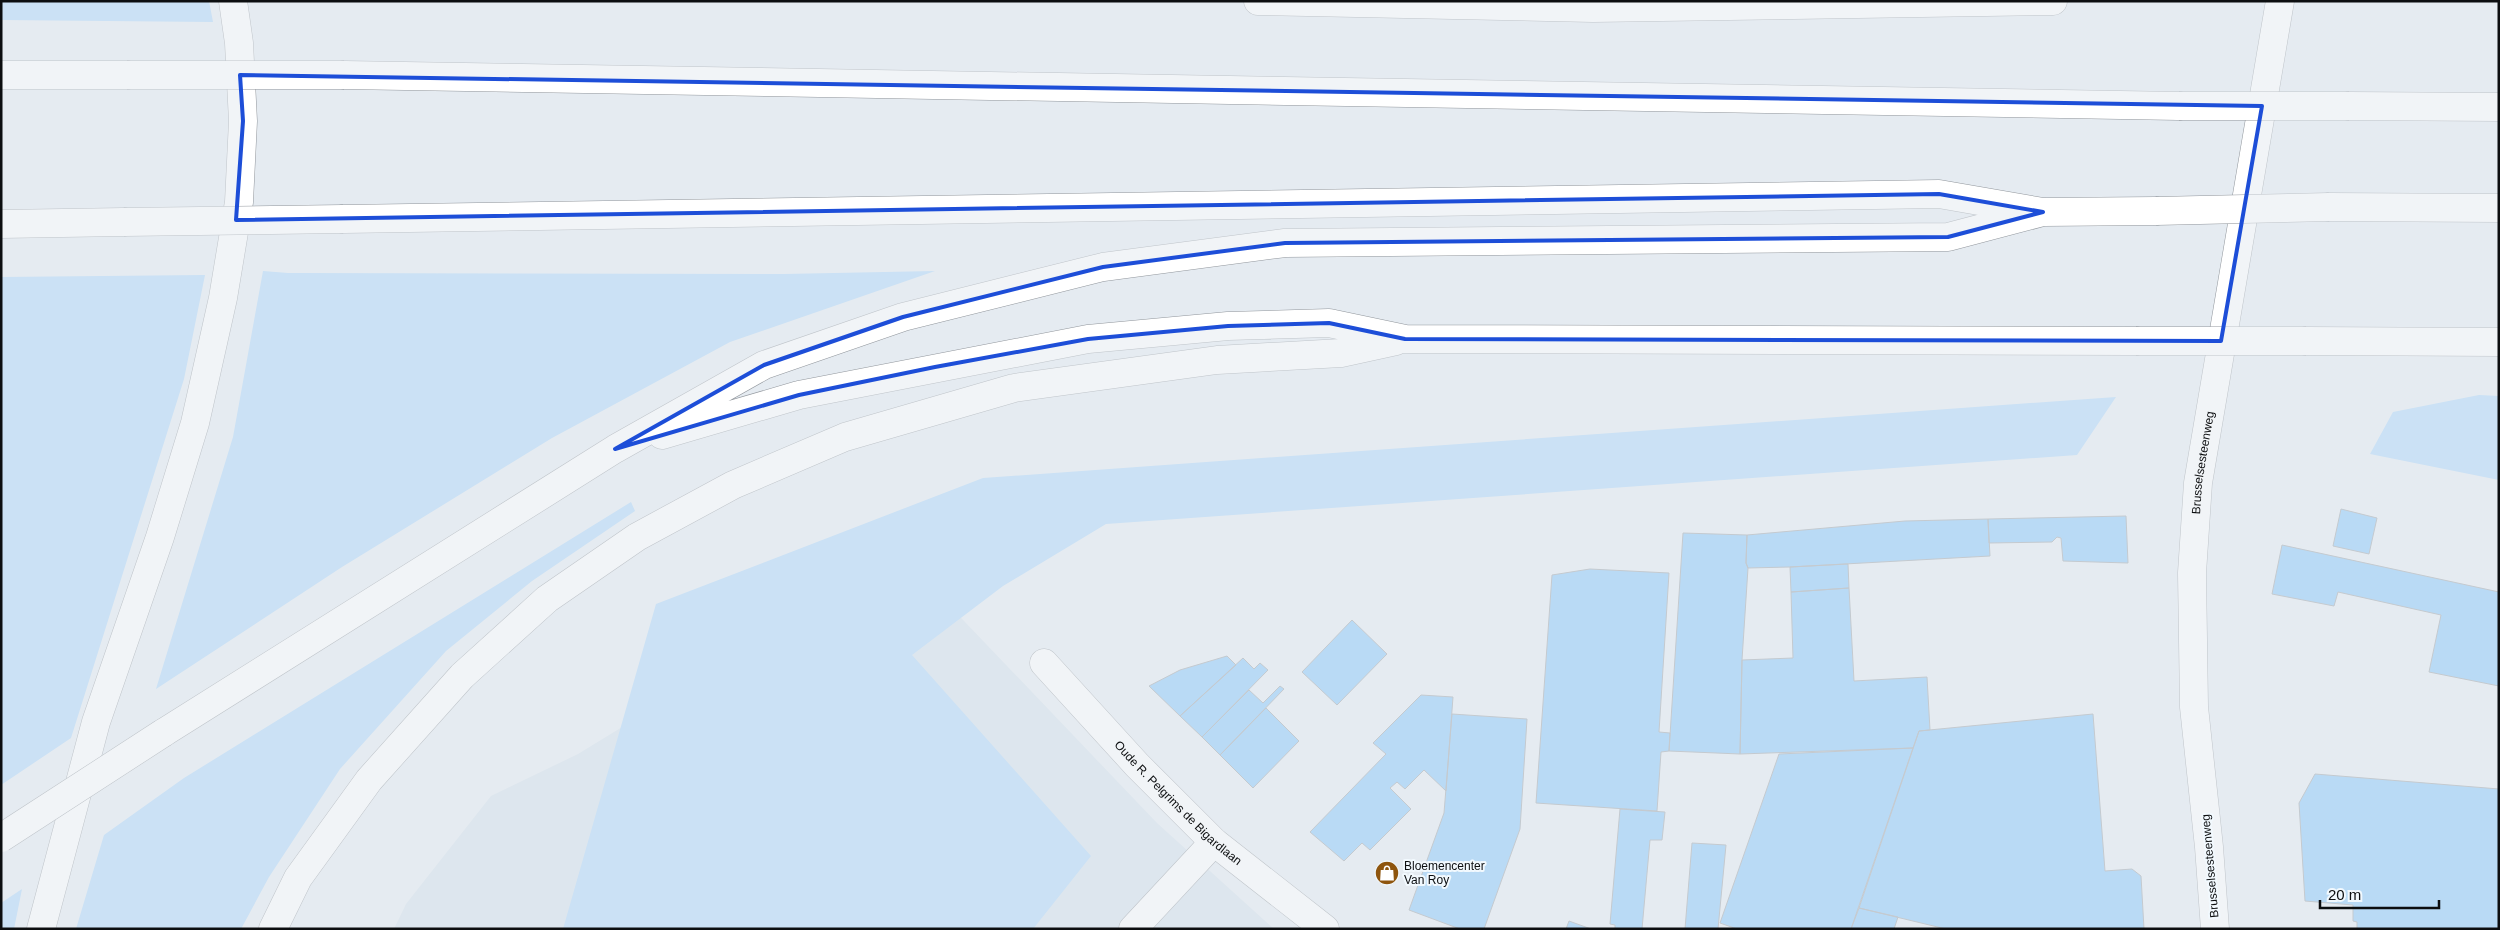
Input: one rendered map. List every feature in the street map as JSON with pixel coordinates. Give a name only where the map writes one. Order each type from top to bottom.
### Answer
[{"type":"main road","points":[[41,929],[96,722],[160,537],[195,423],[223,298],[239,202],[243,121],[233,1]]},
{"type":"main road","points":[[1258,1],[1593,8],[2053,1]]},
{"type":"main road","name":"Brusselsesteenweg","points":[[2215,929],[2209,847],[2194,707],[2192,573],[2198,483],[2280,1]]},
{"type":"main road","points":[[1,75],[344,75],[2179,106],[2499,107]]},
{"type":"main road","points":[[1,224],[1940,194],[2043,212],[2329,207],[2499,208]]},
{"type":"main road","points":[[1,838],[163,733],[614,449],[764,365],[903,317],[1103,267],[1285,243],[1948,237],[2043,212]]},
{"type":"main road","points":[[614,449],[799,395],[1088,339],[1228,326],[1329,323],[1405,339],[2499,342]]},
{"type":"main road","points":[[273,929],[298,878],[369,780],[462,676],[547,599],[637,537],[733,485],[845,437],[1014,388],[1217,360],[1341,353],[1405,339]]},
{"type":"main road","name":"Oude R. Pelgrims de Bigardlaan","points":[[1044,663],[1137,765],[1214,842],[1325,929]]},
{"type":"main road","points":[[1134,929],[1214,842]]},
{"type":"highlighted area","points":[[240,75],[2262,106],[2221,341],[1405,339],[1329,323],[1228,326],[1088,339],[935,367],[799,395],[615,449],[764,365],[903,317],[1103,267],[1285,243],[1948,237],[2043,212],[1939,194],[236,220],[243,121]]},
{"type":"shaded area","points":[[1,1],[209,1],[213,22],[1,20]]},
{"type":"shaded area","points":[[263,271],[288,273],[784,274],[935,271],[730,342],[552,438],[342,567],[156,689],[233,437]]},
{"type":"shaded area","points":[[205,275],[184,379],[71,738],[1,785],[1,277]]},
{"type":"shaded area","points":[[2479,395],[2499,396],[2499,480],[2370,454],[2393,412]]},
{"type":"shaded area","points":[[2116,397],[2077,455],[1106,524],[1003,586],[912,655],[1091,856],[1033,929],[563,929],[656,604],[983,478]]},
{"type":"shaded area","points":[[631,502],[635,511],[532,581],[446,651],[340,769],[269,877],[241,929],[76,929],[104,835],[184,778]]},
{"type":"shaded area","points":[[923,578],[1157,823],[1274,929],[394,929],[406,904],[491,796],[578,754],[735,658]]},
{"type":"shaded area","points":[[22,889],[14,929],[1,929],[1,903]]},
{"type":"building","points":[[2341,509],[2377,518],[2369,554],[2333,546]]},
{"type":"building","points":[[2126,516],[2128,563],[2063,561],[2061,538],[2057,537],[2052,542],[1989,543],[1988,519]]},
{"type":"building","points":[[1988,519],[1990,556],[1790,567],[1748,568],[1746,563],[1747,535],[1905,521]]},
{"type":"building","points":[[1683,533],[1747,535],[1746,563],[1748,568],[1742,660],[1740,754],[1669,751]]},
{"type":"building","points":[[2282,545],[2499,592],[2499,686],[2429,672],[2441,615],[2338,592],[2334,606],[2272,594]]},
{"type":"building","points":[[1848,564],[1849,588],[1791,592],[1790,567]]},
{"type":"building","points":[[1590,569],[1669,573],[1659,732],[1670,733],[1669,751],[1661,752],[1657,811],[1536,803],[1552,575]]},
{"type":"building","points":[[1849,588],[1854,681],[1927,677],[1930,730],[1919,731],[1913,748],[1740,754],[1742,660],[1793,658],[1791,592]]},
{"type":"building","points":[[1352,620],[1387,654],[1337,705],[1302,672]]},
{"type":"building","points":[[1227,656],[1236,665],[1180,716],[1149,686],[1180,670]]},
{"type":"building","points":[[1243,658],[1254,669],[1260,663],[1268,670],[1202,737],[1180,716]]},
{"type":"building","points":[[1280,686],[1284,689],[1220,755],[1202,737],[1249,690],[1263,703]]},
{"type":"building","points":[[1421,695],[1453,697],[1446,791],[1424,770],[1405,789],[1397,782],[1390,788],[1411,809],[1370,850],[1362,843],[1344,861],[1310,832],[1386,754],[1373,743]]},
{"type":"building","points":[[1266,708],[1299,741],[1253,788],[1220,755]]},
{"type":"building","points":[[1452,714],[1527,719],[1520,829],[1484,929],[1460,929],[1409,910],[1444,813]]},
{"type":"building","points":[[2093,714],[2105,871],[2132,869],[2141,876],[2144,929],[1946,929],[1859,908],[1919,731]]},
{"type":"building","points":[[1913,748],[1851,929],[1737,929],[1720,923],[1779,754]]},
{"type":"building","points":[[2315,774],[2499,789],[2499,929],[2357,929],[2357,922],[2353,921],[2353,905],[2305,901],[2299,803]]},
{"type":"building","points":[[1620,809],[1665,812],[1662,840],[1650,840],[1642,929],[1615,929],[1615,925],[1610,924]]},
{"type":"building","points":[[1692,843],[1726,845],[1718,929],[1685,929]]},
{"type":"building","points":[[1859,908],[1898,917],[1894,929],[1851,929]]},
{"type":"building","points":[[1569,921],[1591,929],[1566,929]]},
{"type":"place","name":"Bloemencenter Van Roy","points":[[1387,873]]}]
